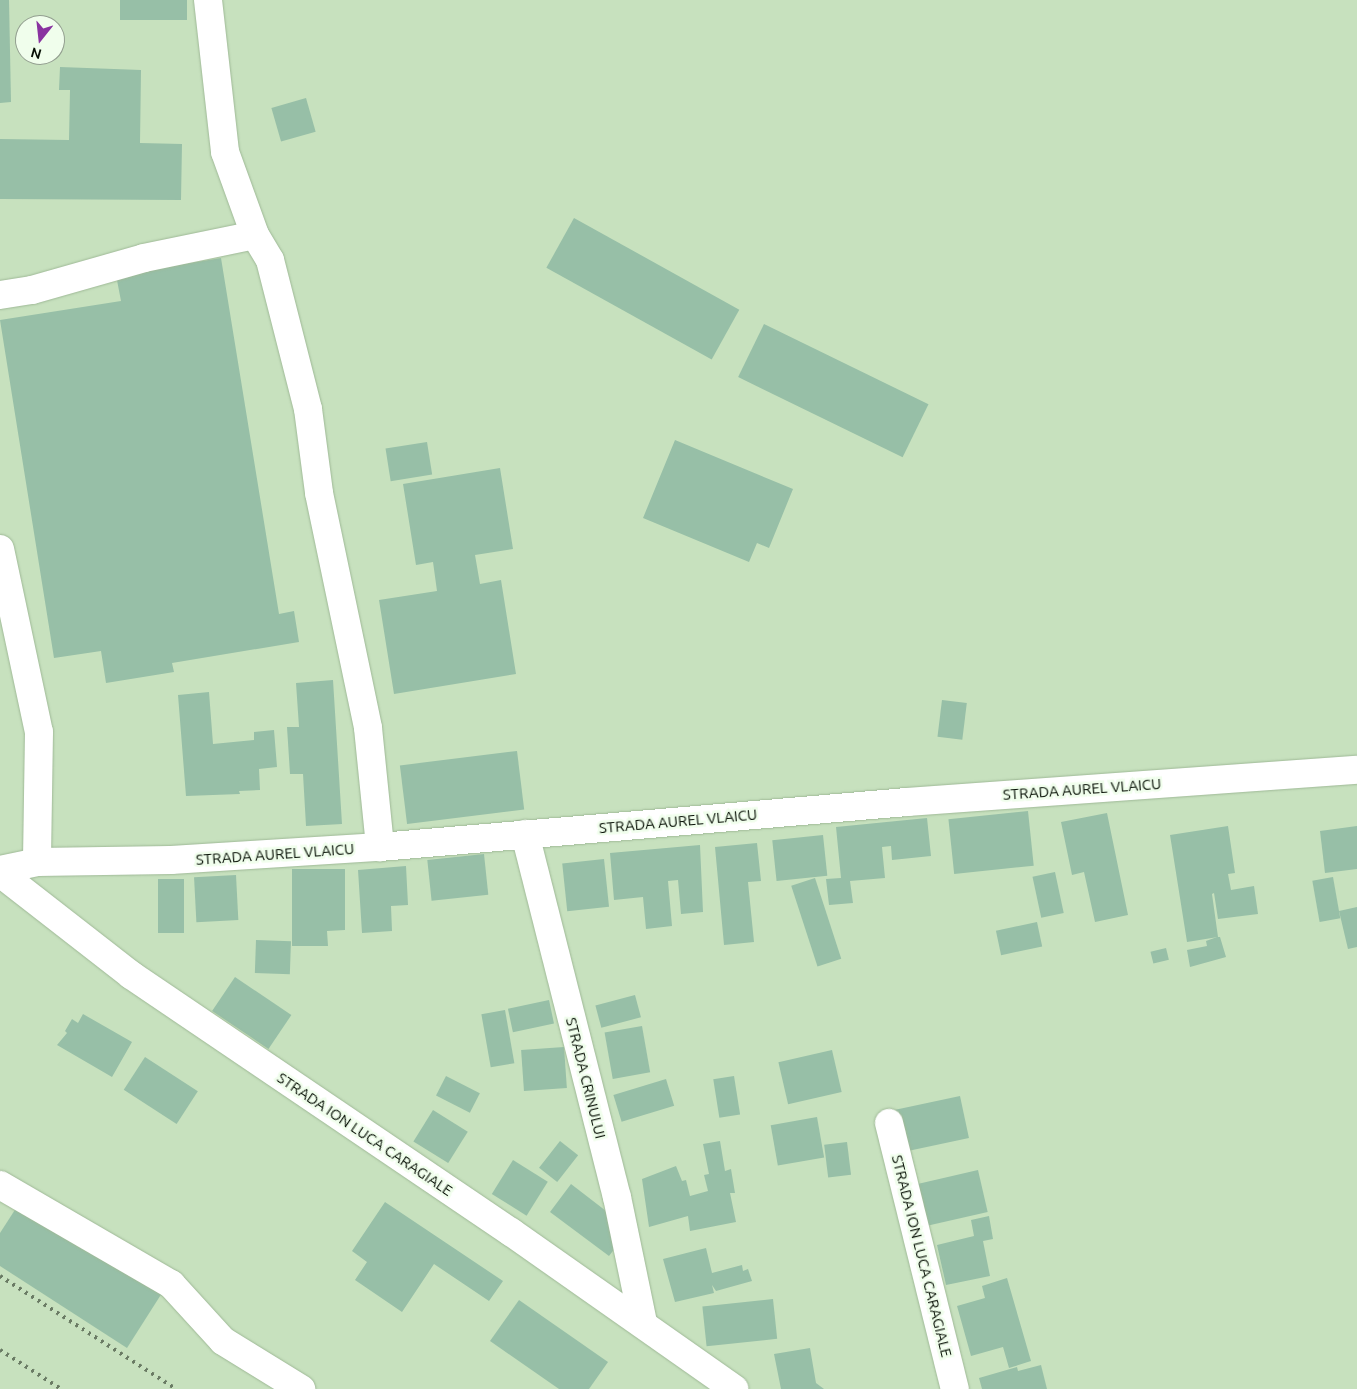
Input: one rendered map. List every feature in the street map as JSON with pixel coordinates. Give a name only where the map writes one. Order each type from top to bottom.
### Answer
[{"type":"street","points":[[208,0],[225,152],[255,235],[270,260],[308,409],[319,493],[368,728],[380,847]]},
{"type":"street","points":[[0,296],[32,290],[144,258],[255,235]]},
{"type":"street","points":[[0,550],[39,732],[37,862]]},
{"type":"street","name":"STRADA AUREL VLAICU","points":[[0,872],[37,862],[171,860],[380,847],[907,802],[1357,770]]},
{"type":"street","name":"STRADA CRINULUI","points":[[525,834],[618,1197],[643,1323]]},
{"type":"street","name":"STRADA ION LUCA CARAGIALE","points":[[0,872],[131,975],[643,1323],[734,1389]]},
{"type":"street","name":"STRADA ION LUCA CARAGIALE","points":[[889,1123],[955,1389]]},
{"type":"street","points":[[0,1184],[171,1284],[223,1341],[301,1389]]},
{"type":"building","points":[[0,0],[9,0],[11,102],[0,103]]},
{"type":"building","points":[[120,0],[187,0],[187,20],[120,20]]},
{"type":"building","points":[[60,67],[141,70],[140,143],[182,144],[181,200],[0,199],[0,139],[69,140],[70,90],[59,90]]},
{"type":"building","points":[[306,98],[316,132],[281,142],[271,108]]},
{"type":"building","points":[[574,218],[739,310],[712,359],[546,268]]},
{"type":"building","points":[[221,258],[279,614],[294,611],[299,642],[172,663],[174,672],[106,683],[101,651],[54,658],[0,320],[121,301],[116,275]]},
{"type":"building","points":[[764,324],[928,404],[903,457],[738,377]]},
{"type":"building","points":[[675,440],[793,489],[769,548],[757,543],[749,562],[643,518]]},
{"type":"building","points":[[427,442],[432,475],[391,481],[386,449]]},
{"type":"building","points":[[500,468],[513,549],[475,555],[480,584],[501,580],[516,674],[394,694],[379,600],[437,591],[433,562],[416,565],[403,484]]},
{"type":"building","points":[[333,680],[342,824],[306,826],[303,774],[290,774],[287,727],[299,727],[296,683]]},
{"type":"building","points":[[209,692],[213,744],[254,740],[254,732],[274,730],[277,767],[259,769],[260,790],[239,791],[240,794],[186,796],[178,695]]},
{"type":"building","points":[[942,700],[967,703],[962,740],[937,737]]},
{"type":"building","points":[[517,751],[524,810],[407,824],[400,765]]},
{"type":"building","points":[[1028,811],[1034,866],[954,874],[948,819]]},
{"type":"building","points":[[1107,813],[1128,915],[1095,922],[1084,872],[1072,875],[1061,822]]},
{"type":"building","points":[[927,818],[931,856],[892,860],[891,846],[882,847],[885,878],[850,881],[853,903],[829,905],[826,879],[841,878],[836,827]]},
{"type":"building","points":[[1228,826],[1235,873],[1228,874],[1231,890],[1254,886],[1258,914],[1218,919],[1214,893],[1212,894],[1218,937],[1187,942],[1170,835]]},
{"type":"building","points":[[1357,826],[1357,869],[1325,873],[1320,831]]},
{"type":"building","points":[[823,835],[827,876],[777,881],[772,840]]},
{"type":"building","points":[[757,843],[761,881],[748,882],[754,942],[724,945],[715,847]]},
{"type":"building","points":[[700,845],[703,912],[681,914],[678,880],[668,881],[672,926],[646,929],[643,897],[614,900],[610,853]]},
{"type":"building","points":[[484,854],[488,895],[432,901],[427,860]]},
{"type":"building","points":[[604,859],[609,907],[567,911],[562,863]]},
{"type":"building","points":[[406,866],[408,905],[391,906],[392,931],[362,933],[358,870]]},
{"type":"building","points":[[292,869],[345,869],[345,930],[327,931],[328,946],[292,946]]},
{"type":"building","points":[[1055,872],[1064,913],[1041,918],[1033,877]]},
{"type":"building","points":[[236,875],[238,920],[196,922],[194,877]]},
{"type":"building","points":[[1333,877],[1340,918],[1320,922],[1312,881]]},
{"type":"building","points":[[815,878],[841,959],[817,967],[791,886]]},
{"type":"building","points":[[158,879],[184,879],[184,933],[158,933]]},
{"type":"building","points":[[1357,907],[1357,947],[1348,949],[1339,911]]},
{"type":"building","points":[[1037,922],[1042,946],[1001,955],[996,931]]},
{"type":"building","points":[[1220,937],[1226,957],[1190,967],[1187,950],[1207,946],[1206,941]]},
{"type":"building","points":[[256,940],[291,941],[290,974],[255,973]]},
{"type":"building","points":[[1166,948],[1169,960],[1153,964],[1150,952]]},
{"type":"building","points":[[235,977],[291,1015],[268,1049],[212,1011]]},
{"type":"building","points":[[635,995],[641,1017],[601,1028],[595,1006]]},
{"type":"building","points":[[549,1000],[554,1023],[513,1032],[508,1009]]},
{"type":"building","points":[[505,1010],[514,1063],[491,1067],[481,1014]]},
{"type":"building","points":[[83,1014],[132,1042],[112,1077],[57,1045],[67,1033],[65,1031],[72,1019],[78,1023]]},
{"type":"building","points":[[642,1026],[650,1072],[613,1079],[605,1033]]},
{"type":"building","points":[[564,1047],[567,1088],[524,1091],[521,1050]]},
{"type":"building","points":[[832,1050],[842,1092],[788,1104],[778,1062]]},
{"type":"building","points":[[145,1057],[198,1091],[177,1124],[124,1090]]},
{"type":"building","points":[[446,1076],[480,1093],[470,1113],[436,1096]]},
{"type":"building","points":[[734,1076],[740,1115],[719,1118],[713,1079]]},
{"type":"building","points":[[666,1079],[674,1106],[622,1122],[613,1095]]},
{"type":"building","points":[[960,1096],[969,1138],[904,1152],[895,1110]]},
{"type":"building","points":[[433,1110],[468,1132],[448,1163],[413,1141]]},
{"type":"building","points":[[817,1117],[824,1157],[778,1166],[771,1125]]},
{"type":"building","points":[[560,1141],[578,1155],[557,1182],[539,1168]]},
{"type":"building","points":[[720,1141],[725,1171],[731,1169],[735,1193],[730,1193],[736,1222],[690,1231],[688,1216],[649,1227],[642,1179],[676,1166],[682,1181],[686,1180],[690,1196],[708,1191],[704,1175],[709,1174],[703,1144]]},
{"type":"building","points":[[847,1142],[851,1175],[828,1178],[824,1145]]},
{"type":"building","points":[[513,1160],[548,1182],[527,1216],[492,1194]]},
{"type":"building","points":[[978,1170],[988,1212],[927,1226],[918,1184]]},
{"type":"building","points":[[571,1184],[619,1221],[623,1238],[609,1256],[550,1212]]},
{"type":"building","points":[[20,1202],[162,1293],[127,1348],[0,1266],[0,1233]]},
{"type":"building","points":[[385,1202],[503,1281],[489,1301],[434,1264],[402,1312],[355,1280],[367,1262],[352,1251]]},
{"type":"building","points":[[989,1216],[993,1239],[983,1241],[990,1276],[946,1285],[937,1245],[974,1236],[971,1220]]},
{"type":"building","points":[[706,1248],[712,1273],[742,1265],[743,1271],[748,1269],[752,1281],[716,1291],[712,1285],[714,1293],[675,1302],[663,1259]]},
{"type":"building","points":[[1007,1278],[1031,1361],[1009,1368],[1003,1347],[971,1356],[957,1306],[985,1298],[982,1286]]},
{"type":"building","points":[[773,1299],[777,1339],[707,1346],[702,1306]]},
{"type":"building","points":[[519,1300],[608,1362],[589,1389],[559,1389],[490,1341]]},
{"type":"building","points":[[810,1348],[816,1383],[824,1389],[781,1389],[774,1354]]},
{"type":"building","points":[[1041,1365],[1047,1389],[982,1389],[979,1378],[1017,1367],[1018,1371]]},
{"type":"railway","points":[[0,1276],[176,1389]]},
{"type":"railway","points":[[0,1350],[61,1389]]}]
